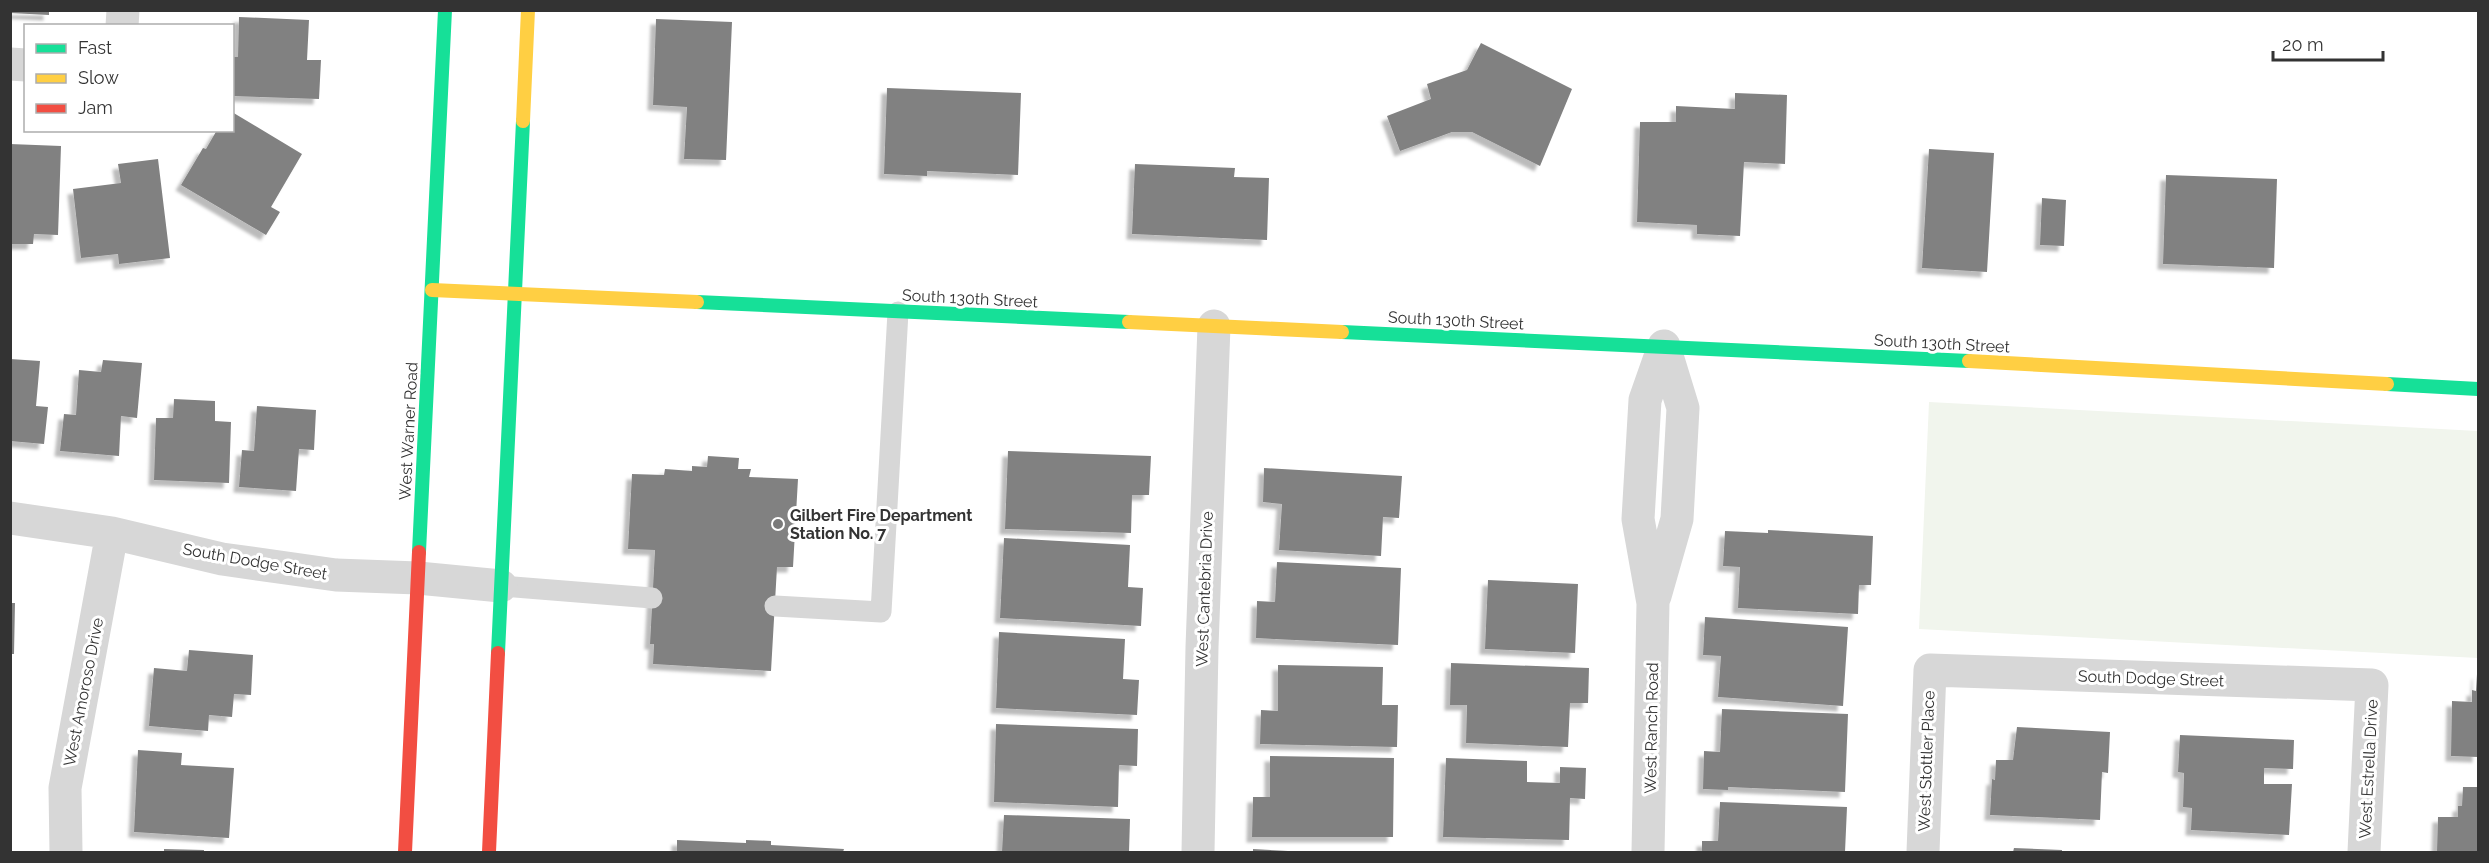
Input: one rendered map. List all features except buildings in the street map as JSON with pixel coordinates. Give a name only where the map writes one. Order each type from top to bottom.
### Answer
[{"type":"street","name":"West Warner Road","points":[[405,852],[445,10]]},
{"type":"street","points":[[489,852],[528,10]]},
{"type":"street","name":"South 130th Street","points":[[432,290],[1664,346],[2478,389]]},
{"type":"street","name":"West Cantebria Drive","points":[[1198,852],[1202,647],[1214,326]]},
{"type":"street","name":"West Ranch Road","points":[[1648,852],[1653,603],[1638,519],[1645,400],[1664,346]]},
{"type":"street","name":"South Dodge Street","points":[[10,518],[112,533],[222,559],[336,575],[418,578],[501,586]]},
{"type":"street","name":"West Amoroso Drive","points":[[66,852],[65,788],[112,533]]},
{"type":"street","name":"South Dodge Street","points":[[1930,670],[2372,685]]},
{"type":"street","name":"West Stottler Place","points":[[1923,852],[1930,670]]},
{"type":"street","name":"West Estrella Drive","points":[[2364,852],[2372,685]]},
{"type":"lane","points":[[775,606],[881,612],[898,312]]},
{"type":"lane","points":[[501,586],[652,598]]},
{"type":"shaded area","points":[[1929,402],[2478,431],[2478,658],[1919,629]]},
{"type":"traffic: fast","points":[[419,552],[445,10]]},
{"type":"traffic: fast","points":[[498,653],[523,121]]},
{"type":"traffic: fast","points":[[697,302],[1129,322]]},
{"type":"traffic: fast","points":[[1342,332],[1969,361]]},
{"type":"traffic: fast","points":[[2387,384],[2478,389]]},
{"type":"traffic: slow","points":[[523,121],[528,10]]},
{"type":"traffic: slow","points":[[432,290],[697,302]]},
{"type":"traffic: slow","points":[[1129,322],[1342,332]]},
{"type":"traffic: slow","points":[[1969,361],[2387,384]]},
{"type":"traffic: jam","points":[[405,852],[419,552]]},
{"type":"traffic: jam","points":[[489,852],[498,653]]},
{"type":"place","name":"Gilbert Fire Department Station No. 7","points":[[778,524]]}]
